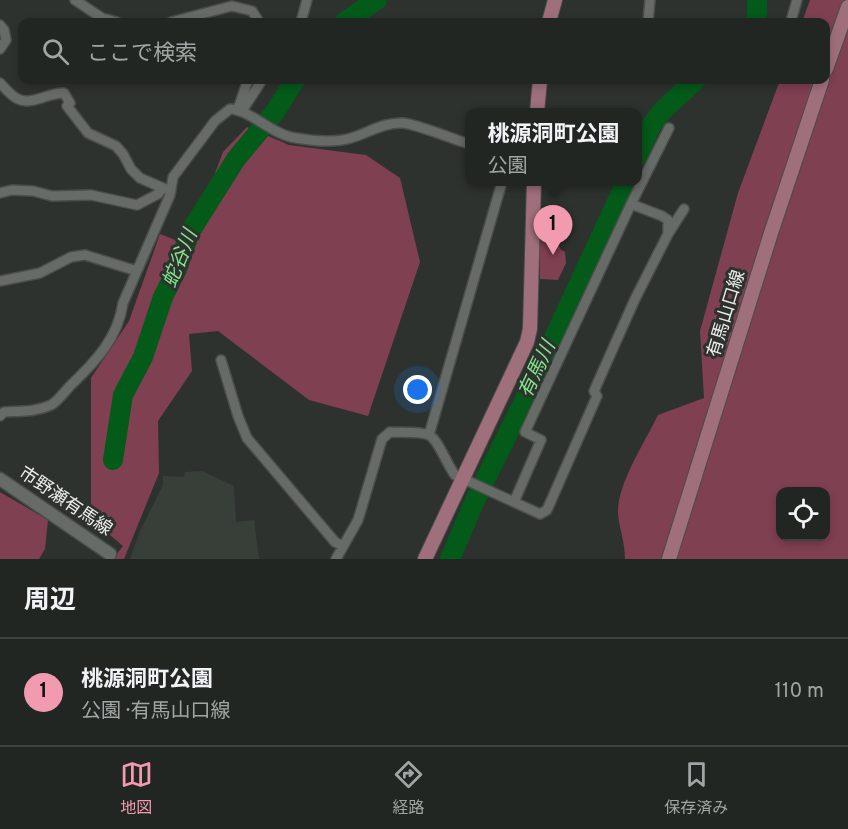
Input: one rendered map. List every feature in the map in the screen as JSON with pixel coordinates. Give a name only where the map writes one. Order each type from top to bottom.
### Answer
[{"type":"main road","points":[[550,18],[555,0]]},
{"type":"main road","points":[[830,56],[848,7]]},
{"type":"main road","points":[[537,108],[540,84]]},
{"type":"main road","name":"有馬山口線","points":[[669,559],[771,233],[821,84]]},
{"type":"main road","points":[[425,559],[467,481],[527,342],[530,329],[534,186]]},
{"type":"main road","name":"市野瀬有馬線","points":[[0,479],[110,554]]},
{"type":"street","points":[[75,0],[102,18]]},
{"type":"street","points":[[302,18],[307,0]]},
{"type":"street","points":[[648,18],[650,0]]},
{"type":"street","points":[[792,18],[797,0]]},
{"type":"street","points":[[186,18],[232,6],[252,11],[256,18]]},
{"type":"street","points":[[0,25],[4,30],[6,40],[0,49]]},
{"type":"street","points":[[0,83],[18,100],[27,101],[64,93],[70,103],[67,106],[88,133],[116,146],[140,178],[167,189],[170,195],[123,303],[116,332],[93,363],[52,404],[30,411],[4,412],[0,416]]},
{"type":"street","points":[[243,112],[247,84]]},
{"type":"street","points":[[243,112],[260,84]]},
{"type":"street","points":[[0,193],[12,190],[33,191],[52,196],[91,195],[137,205],[167,189],[173,177],[215,121],[230,109],[243,112],[280,134],[320,141],[349,139],[386,125],[404,123],[465,143]]},
{"type":"street","points":[[642,182],[669,128]]},
{"type":"street","points":[[429,435],[501,186]]},
{"type":"street","points":[[514,502],[542,440],[525,432],[640,186]]},
{"type":"street","points":[[631,204],[668,220],[668,234]]},
{"type":"street","points":[[336,559],[358,520],[382,439],[390,432],[429,435],[435,440],[455,476],[540,514],[547,510],[597,396],[594,391],[598,381],[635,299],[668,234],[684,209]]},
{"type":"street","points":[[0,280],[39,273],[71,257],[85,255],[137,271]]},
{"type":"street","points":[[221,360],[237,416],[247,438],[274,467],[335,542],[343,546]]},
{"type":"shaded area","points":[[810,0],[848,0],[848,559],[625,559],[618,513],[622,489],[633,463],[658,415],[704,398],[700,331],[738,193],[779,84],[830,84],[830,18],[803,18]]},
{"type":"shaded area","points":[[247,127],[289,145],[366,155],[400,178],[420,262],[368,416],[309,400],[218,331],[189,334],[192,371],[158,421],[159,473],[124,559],[113,559],[123,546],[91,519],[91,378],[129,321],[160,234],[188,245],[223,152]]},
{"type":"shaded area","points":[[540,228],[556,229],[556,239],[561,250],[565,252],[566,263],[558,280],[540,279]]},
{"type":"shaded area","points":[[202,471],[234,486],[236,522],[254,520],[259,559],[130,559],[140,531],[163,485],[163,476],[184,477],[185,472]]},
{"type":"shaded area","points":[[0,492],[48,520],[45,549],[39,559],[0,559]]},
{"type":"waterway","name":"蛇谷川","points":[[350,18],[377,0]]},
{"type":"waterway","name":"有馬川","points":[[757,0],[757,18]]},
{"type":"waterway","name":"蛇谷川","points":[[113,460],[123,395],[143,357],[163,297],[177,269],[190,232],[236,159],[275,112],[292,84]]},
{"type":"waterway","name":"有馬川","points":[[642,146],[651,126],[662,111],[692,84]]},
{"type":"waterway","name":"有馬川","points":[[450,559],[476,498],[534,381],[624,186]]},
{"type":"place","name":"桃源洞町公園","points":[[553,255]]}]
